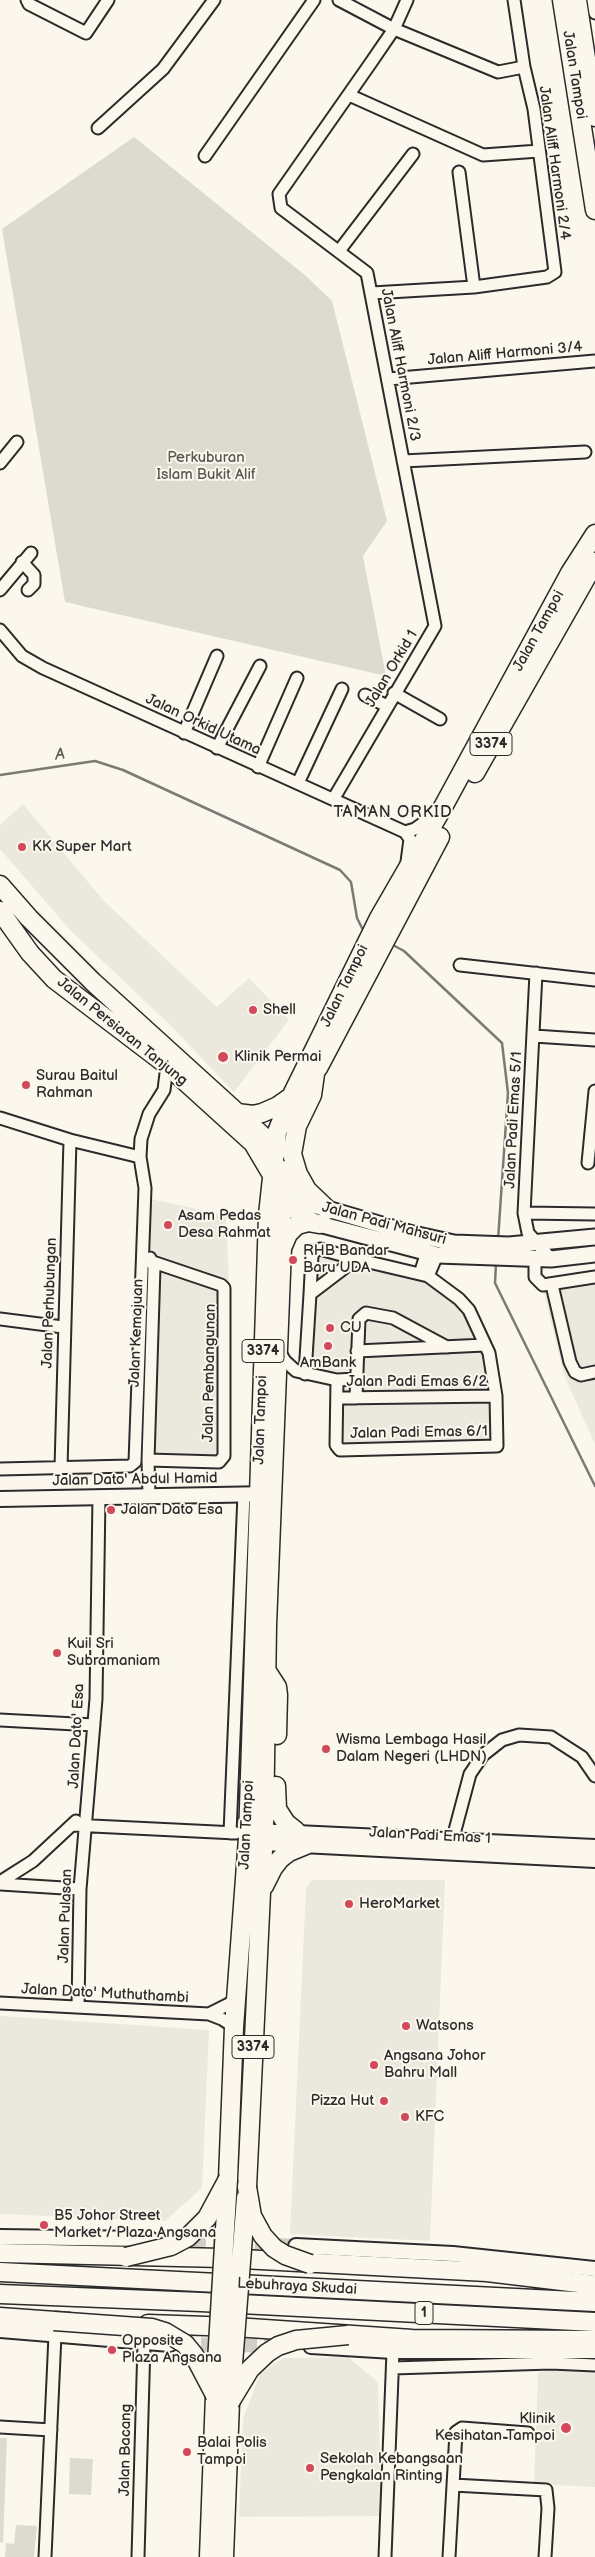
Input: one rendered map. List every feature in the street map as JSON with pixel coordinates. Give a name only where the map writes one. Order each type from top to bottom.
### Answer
[{"type":"main road","name":"Jalan Tampoi","points":[[562,0],[595,210]]},
{"type":"main road","name":"Jalan Tampoi","points":[[577,0],[593,91],[595,118]]},
{"type":"main road","name":"Jalan Tampoi","points":[[227,2326],[241,2259],[247,2182],[260,1896],[248,1834],[258,1495],[275,1202],[276,1170],[274,1147],[280,1122],[291,1098],[385,922],[406,874],[570,573],[595,534]]},
{"type":"main road","name":"Jalan Tampoi","points":[[385,922],[478,767],[595,562]]},
{"type":"main road","name":"Jalan Persiaran Tanjung","points":[[0,885],[62,952],[274,1147]]},
{"type":"main road","name":"Jalan Persiaran Tanjung","points":[[0,911],[45,970],[62,986],[167,1065],[253,1143],[276,1170]]},
{"type":"main road","points":[[45,970],[65,984],[75,983],[76,977],[62,952]]},
{"type":"main road","name":"Jalan Tampoi","points":[[276,1170],[289,1129],[368,955]]},
{"type":"main road","points":[[282,1248],[288,1234],[296,1225],[323,1217],[298,1174],[292,1154],[297,1126],[312,1095],[315,1074]]},
{"type":"main road","points":[[237,1113],[253,1115],[262,1113],[291,1098]]},
{"type":"main road","points":[[238,1131],[252,1150],[275,1202]]},
{"type":"main road","name":"Jalan Padi Mahsuri","points":[[276,1170],[299,1196],[323,1217],[432,1254],[478,1251],[508,1252],[535,1259],[595,1254]]},
{"type":"main road","name":"Jalan Tampoi","points":[[227,2326],[223,2258],[234,2028],[248,1834],[266,1671],[258,1495],[276,1345],[282,1248],[275,1202]]},
{"type":"main road","name":"Jalan Padi Mahsuri","points":[[275,1202],[298,1213],[454,1242],[478,1251]]},
{"type":"main road","name":"Jalan Padi Mahsuri","points":[[508,1252],[537,1244],[592,1237]]},
{"type":"main road","points":[[260,1896],[268,1876],[280,1859],[301,1838],[281,1817],[276,1803],[278,1695],[277,1687],[266,1671]]},
{"type":"main road","points":[[126,2257],[171,2246],[188,2237],[198,2229],[215,2206],[228,2176]]},
{"type":"main road","points":[[247,2182],[252,2216],[263,2236],[274,2248],[285,2255],[310,2264]]},
{"type":"main road","points":[[0,2253],[223,2258],[310,2264],[456,2270],[595,2285]]},
{"type":"main road","name":"Lebuhraya Skudai","points":[[0,2272],[595,2302]]},
{"type":"main road","name":"Lebuhraya Skudai","points":[[0,2294],[595,2322]]},
{"type":"main road","points":[[0,2317],[55,2328],[152,2328],[165,2332],[185,2344],[194,2355],[220,2400],[267,2353],[278,2346],[296,2340],[348,2336]]},
{"type":"main road","points":[[55,2328],[227,2326],[348,2336],[452,2340],[595,2340]]},
{"type":"main road","name":"3374","points":[[209,2557],[227,2326]]},
{"type":"main road","name":"3374","points":[[220,2400],[224,2557]]},
{"type":"street","points":[[27,0],[29,4],[86,33],[108,0]]},
{"type":"street","points":[[98,128],[163,69],[214,0]]},
{"type":"street","points":[[205,156],[314,0]]},
{"type":"street","points":[[339,0],[394,29],[498,72],[524,67]]},
{"type":"street","name":"Jalan Aliff Harmoni 2/3","points":[[407,0],[394,29],[281,189],[279,199],[281,208],[367,274],[372,292],[413,516]]},
{"type":"street","name":"Jalan Aliff Harmoni 2/4","points":[[474,287],[547,277],[555,272],[534,109],[524,67],[514,0]]},
{"type":"street","points":[[593,0],[595,13]]},
{"type":"street","points":[[349,95],[483,155],[539,150]]},
{"type":"street","points":[[339,251],[413,154]]},
{"type":"street","points":[[372,292],[474,287],[459,172]]},
{"type":"street","name":"Jalan Aliff Harmoni 3/4","points":[[388,379],[595,361]]},
{"type":"street","points":[[0,463],[17,442]]},
{"type":"street","points":[[403,461],[585,452]]},
{"type":"street","name":"Jalan Orkid 1","points":[[334,798],[435,626],[413,516]]},
{"type":"street","points":[[0,590],[31,553]]},
{"type":"street","points":[[22,562],[34,575],[34,584],[28,590]]},
{"type":"street","name":"Jalan Orkid Utama","points":[[0,630],[22,656],[43,668],[258,767],[334,798],[405,832]]},
{"type":"street","points":[[184,732],[217,656]]},
{"type":"street","points":[[217,748],[260,666]]},
{"type":"street","points":[[258,767],[297,678]]},
{"type":"street","points":[[298,783],[342,689]]},
{"type":"street","points":[[394,693],[440,719]]},
{"type":"street","points":[[366,695],[387,706]]},
{"type":"street","points":[[406,874],[410,839],[405,832],[415,830],[443,807]]},
{"type":"street","points":[[460,965],[595,980]]},
{"type":"street","name":"Jalan Padi Emas 5/1","points":[[536,973],[524,1213],[528,1233],[551,1259]]},
{"type":"street","points":[[534,1036],[595,1040]]},
{"type":"street","points":[[0,1470],[130,1466],[135,1462],[145,1188],[140,1157],[144,1127],[164,1090],[167,1065]]},
{"type":"street","points":[[164,1090],[187,1085]]},
{"type":"street","points":[[588,1163],[595,1091]]},
{"type":"street","points":[[0,1118],[70,1140],[140,1157]]},
{"type":"street","name":"Jalan Perhubungan","points":[[60,1468],[70,1140]]},
{"type":"street","points":[[524,1213],[595,1214]]},
{"type":"street","name":"Jalan Kemajuan","points":[[143,1248],[153,1262],[148,1460],[149,1496]]},
{"type":"street","name":"Jalan Padi Emas 6/1","points":[[305,1374],[312,1256],[315,1251],[320,1249],[424,1275],[459,1299],[469,1310],[485,1345],[496,1396],[497,1446],[340,1450],[336,1445],[336,1380]]},
{"type":"street","points":[[424,1275],[432,1254]]},
{"type":"street","points":[[310,1294],[356,1259]]},
{"type":"street","points":[[535,1259],[535,1277],[538,1282],[552,1285],[595,1276]]},
{"type":"street","name":"Jalan Pembangunan","points":[[148,1460],[219,1462],[224,1456],[224,1288],[221,1284],[153,1262]]},
{"type":"street","points":[[552,1285],[570,1362],[575,1372],[581,1375],[595,1372]]},
{"type":"street","points":[[356,1398],[359,1319],[366,1313],[393,1318],[447,1347]]},
{"type":"street","points":[[0,1319],[64,1327]]},
{"type":"street","points":[[276,1345],[290,1367],[305,1374],[336,1380],[356,1379]]},
{"type":"street","points":[[357,1351],[485,1345]]},
{"type":"street","name":"Jalan Padi Emas 6/2","points":[[337,1398],[496,1396]]},
{"type":"street","name":"Jalan Dato' Abdul Hamid","points":[[0,1499],[258,1495]]},
{"type":"street","name":"Jalan Dato' Esa","points":[[86,1827],[94,1725],[99,1496]]},
{"type":"street","points":[[0,1720],[94,1725]]},
{"type":"street","points":[[451,1847],[461,1816],[470,1774],[483,1755],[502,1740],[519,1735],[550,1737],[582,1757],[595,1776]]},
{"type":"street","points":[[0,1883],[34,1861],[81,1816],[88,1804]]},
{"type":"street","points":[[72,1825],[248,1834]]},
{"type":"street","name":"Jalan Pulasan","points":[[78,2007],[80,1889],[86,1827]]},
{"type":"street","name":"Jalan Padi Emas 1","points":[[248,1834],[451,1847],[595,1860]]},
{"type":"street","name":"Jalan Padi Emas 1","points":[[451,1847],[595,1847]]},
{"type":"street","points":[[0,1883],[80,1889]]},
{"type":"street","name":"Jalan Dato' Muthuthambi","points":[[209,2014],[236,1998]]},
{"type":"street","name":"Jalan Dato' Muthuthambi","points":[[0,2004],[209,2014],[222,2019],[234,2028]]},
{"type":"street","points":[[0,2237],[150,2239]]},
{"type":"street","points":[[296,2246],[453,2254],[595,2269]]},
{"type":"street","points":[[45,2557],[55,2328]]},
{"type":"street","points":[[0,2330],[55,2328],[144,2343],[170,2344]]},
{"type":"street","name":"Jalan Bacang","points":[[138,2557],[144,2343]]},
{"type":"street","points":[[311,2346],[393,2352],[595,2352]]},
{"type":"street","points":[[385,2557],[393,2352]]},
{"type":"street","points":[[392,2368],[551,2363],[595,2365]]},
{"type":"street","points":[[0,2427],[51,2430]]},
{"type":"street","points":[[449,2557],[456,2432],[458,2430],[528,2433]]},
{"type":"street","points":[[453,2485],[546,2490],[548,2508],[545,2557]]},
{"type":"shaded area","points":[[23,804],[103,900],[217,1007],[249,978],[289,1020],[234,1092],[170,1025],[71,931],[0,849],[0,825]]},
{"type":"shaded area","points":[[150,1199],[226,1215],[230,1308],[227,1461],[142,1463]]},
{"type":"shaded area","points":[[311,1251],[417,1271],[461,1296],[492,1351],[501,1443],[338,1453],[333,1383],[301,1376]]},
{"type":"shaded area","points":[[595,1272],[595,1444],[564,1375],[541,1281]]},
{"type":"shaded area","name":"Angsana Johor Bahru Mall","points":[[312,1880],[445,1880],[430,2241],[290,2234],[306,1888]]},
{"type":"shaded area","points":[[0,2016],[209,2030],[202,2188],[165,2221],[0,2214]]},
{"type":"shaded area","name":"Sekolah Kebangsaan Pengkalan Rinting","points":[[348,2357],[378,2382],[381,2516],[239,2517],[243,2419],[260,2374],[283,2358]]},
{"type":"shaded area","name":"Klinik Kesihatan Tampoi","points":[[564,2369],[595,2371],[595,2487],[534,2484],[538,2372]]},
{"type":"green space","name":"Perkuburan Islam Bukit Alif","points":[[134,137],[306,276],[332,301],[387,521],[363,556],[386,676],[65,602],[2,229]]},
{"type":"green space","points":[[0,2438],[7,2438],[3,2543],[0,2542]]},
{"type":"green space","points":[[70,2458],[93,2459],[91,2495],[69,2494]]},
{"type":"green space","points":[[16,2525],[37,2526],[34,2557],[5,2557],[6,2543],[14,2544]]},
{"type":"waterway","name":"A","points":[[0,775],[95,761],[123,770],[340,870],[351,882],[357,918],[362,928],[367,931]]},
{"type":"waterway","points":[[391,944],[404,951],[502,1043],[508,1093],[498,1240]]},
{"type":"waterway","points":[[496,1263],[495,1283],[595,1486]]},
{"type":"tunnel","points":[[150,2239],[296,2246]]},
{"type":"tunnel","points":[[180,2344],[281,2346]]},
{"type":"place","name":"KK Super Mart","points":[[22,847]]},
{"type":"place","name":"Shell","points":[[253,1010]]},
{"type":"place","name":"Klinik Permai","points":[[223,1057]]},
{"type":"place","name":"Surau Baitul Rahman","points":[[26,1085]]},
{"type":"place","name":"Asam Pedas Desa Rahmat","points":[[168,1225]]},
{"type":"place","name":"RHB Bandar Baru UDA","points":[[293,1260]]},
{"type":"place","name":"CU","points":[[330,1328]]},
{"type":"place","name":"AmBank","points":[[328,1346]]},
{"type":"place","name":"Jalan Dato Esa","points":[[111,1510]]},
{"type":"place","name":"Kuil Sri Subramaniam","points":[[57,1653]]},
{"type":"place","name":"Wisma Lembaga Hasil Dalam Negeri (LHDN)","points":[[326,1749]]},
{"type":"place","name":"HeroMarket","points":[[349,1904]]},
{"type":"place","name":"Watsons","points":[[406,2026]]},
{"type":"place","name":"Angsana Johor Bahru Mall","points":[[374,2065]]},
{"type":"place","name":"Pizza Hut","points":[[384,2101]]},
{"type":"place","name":"KFC","points":[[405,2117]]},
{"type":"place","name":"B5 Johor Street Market / Plaza Angsana","points":[[44,2225]]},
{"type":"place","name":"Opposite Plaza Angsana","points":[[112,2350]]},
{"type":"place","name":"Klinik Kesihatan Tampoi","points":[[566,2428]]},
{"type":"place","name":"Balai Polis Tampoi","points":[[187,2452]]},
{"type":"place","name":"Sekolah Kebangsaan Pengkalan Rinting","points":[[310,2468]]},
{"type":"district","name":"TAMAN ORKID","points":[[393,813]]}]
